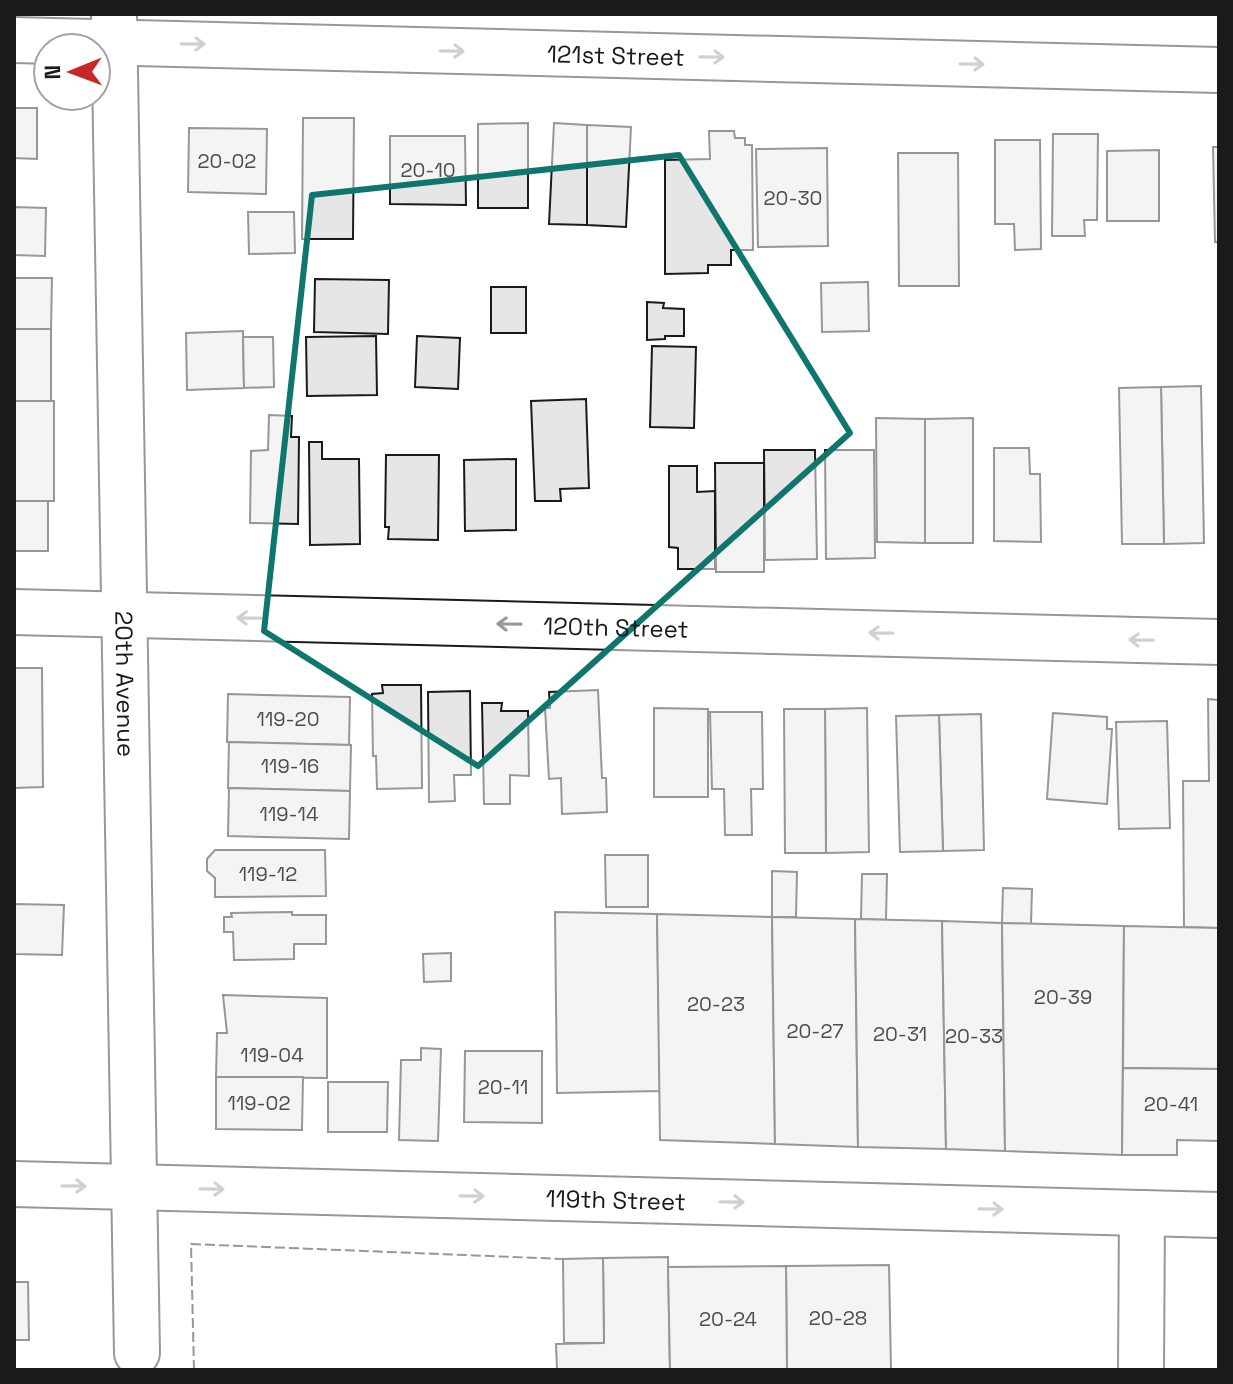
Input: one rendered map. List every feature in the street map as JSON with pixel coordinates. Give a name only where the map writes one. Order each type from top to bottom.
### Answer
[{"type":"street","name":"121st Street","points":[[14,40],[114,28],[1219,70]]},
{"type":"street","name":"20th Avenue","points":[[114,28],[137,1353]]},
{"type":"street","name":"120th Street","points":[[14,612],[1219,642]]},
{"type":"street","name":"119th Street","points":[[14,1184],[1219,1215]]},
{"type":"street","points":[[1141,1370],[1142,1213]]},
{"type":"highlighted area","points":[[679,155],[850,433],[478,766],[264,631],[312,195]]},
{"type":"building","points":[[14,108],[32,108],[32,112],[37,112],[37,159],[14,158]]},
{"type":"building","points":[[303,118],[354,118],[353,239],[302,239]]},
{"type":"building","points":[[528,123],[528,208],[478,208],[478,124]]},
{"type":"building","points":[[554,123],[587,125],[587,225],[549,224]]},
{"type":"building","points":[[587,125],[631,127],[626,227],[587,225]]},
{"type":"building","points":[[189,128],[267,129],[266,194],[188,192]]},
{"type":"building","points":[[709,131],[734,131],[735,138],[745,138],[745,145],[752,145],[753,250],[731,250],[731,265],[708,265],[708,273],[665,274],[665,160],[710,159]]},
{"type":"building","points":[[1053,134],[1098,134],[1097,220],[1084,220],[1085,236],[1052,236]]},
{"type":"building","points":[[390,136],[465,136],[466,205],[390,204]]},
{"type":"building","points":[[995,140],[1040,140],[1041,249],[1015,250],[1014,224],[995,224]]},
{"type":"building","points":[[1213,147],[1219,147],[1219,242],[1215,242]]},
{"type":"building","points":[[827,148],[828,246],[758,247],[756,149]]},
{"type":"building","points":[[1159,150],[1159,221],[1107,221],[1107,151]]},
{"type":"building","points":[[898,153],[958,153],[959,286],[899,286]]},
{"type":"building","points":[[14,207],[46,208],[45,256],[14,255]]},
{"type":"building","points":[[248,212],[294,212],[295,253],[249,254]]},
{"type":"building","points":[[14,278],[52,278],[51,329],[14,329]]},
{"type":"building","points":[[315,279],[389,280],[388,334],[314,332]]},
{"type":"building","points":[[868,282],[869,331],[822,332],[821,283]]},
{"type":"building","points":[[491,287],[526,287],[526,333],[491,333]]},
{"type":"building","points":[[647,302],[664,303],[663,308],[684,309],[684,336],[647,340]]},
{"type":"building","points":[[14,329],[51,329],[51,401],[14,401]]},
{"type":"building","points":[[243,331],[244,388],[187,390],[186,333]]},
{"type":"building","points":[[376,336],[377,395],[307,396],[306,337]]},
{"type":"building","points":[[417,336],[460,338],[458,389],[415,387]]},
{"type":"building","points":[[243,337],[273,337],[274,387],[244,388]]},
{"type":"building","points":[[652,346],[696,347],[694,428],[650,427]]},
{"type":"building","points":[[1201,386],[1204,543],[1164,544],[1161,387]]},
{"type":"building","points":[[1161,387],[1164,544],[1122,544],[1119,388]]},
{"type":"building","points":[[586,399],[589,488],[560,489],[561,501],[535,501],[531,401]]},
{"type":"building","points":[[14,401],[54,401],[54,501],[14,501]]},
{"type":"building","points":[[269,415],[292,416],[291,437],[299,437],[298,524],[250,523],[251,451],[268,450]]},
{"type":"building","points":[[876,418],[925,419],[925,543],[877,542]]},
{"type":"building","points":[[973,418],[973,543],[925,543],[925,419]]},
{"type":"building","points":[[309,442],[322,442],[322,459],[359,459],[360,544],[310,545]]},
{"type":"building","points":[[994,448],[1029,448],[1030,474],[1040,474],[1041,542],[994,541]]},
{"type":"building","points":[[764,450],[815,450],[817,559],[765,560]]},
{"type":"building","points":[[825,450],[874,450],[875,558],[826,559]]},
{"type":"building","points":[[386,455],[439,455],[438,540],[388,539],[389,527],[385,527]]},
{"type":"building","points":[[516,459],[516,530],[465,531],[464,460]]},
{"type":"building","points":[[715,463],[764,463],[764,572],[716,572]]},
{"type":"building","points":[[669,466],[697,466],[697,492],[715,491],[715,569],[678,569],[678,548],[669,547]]},
{"type":"building","points":[[14,501],[48,501],[48,551],[14,551]]},
{"type":"building","points":[[14,668],[42,668],[43,787],[14,788]]},
{"type":"building","points":[[382,685],[421,685],[422,788],[377,789],[372,694],[383,693]]},
{"type":"building","points":[[598,690],[602,778],[606,778],[607,812],[562,814],[561,778],[549,779],[545,708],[550,708],[549,692]]},
{"type":"building","points":[[470,691],[471,775],[454,775],[455,801],[429,802],[428,692]]},
{"type":"building","points":[[228,694],[350,697],[349,745],[227,742]]},
{"type":"building","points":[[1208,699],[1219,700],[1219,928],[1184,927],[1183,781],[1209,781]]},
{"type":"building","points":[[482,703],[502,703],[501,711],[528,711],[529,776],[510,775],[510,804],[484,804]]},
{"type":"building","points":[[654,708],[708,709],[708,797],[654,797]]},
{"type":"building","points":[[867,708],[869,852],[826,853],[825,709]]},
{"type":"building","points":[[784,709],[825,709],[826,853],[785,853]]},
{"type":"building","points":[[710,712],[762,712],[763,789],[751,789],[752,835],[725,835],[724,789],[712,789]]},
{"type":"building","points":[[1053,713],[1107,717],[1107,729],[1112,729],[1107,804],[1047,799]]},
{"type":"building","points":[[981,714],[984,850],[943,851],[939,715]]},
{"type":"building","points":[[939,715],[943,851],[900,852],[896,716]]},
{"type":"building","points":[[1167,721],[1170,828],[1119,829],[1116,722]]},
{"type":"building","points":[[229,742],[351,745],[350,791],[228,788]]},
{"type":"building","points":[[229,788],[350,791],[349,839],[228,836]]},
{"type":"building","points":[[215,850],[325,850],[326,896],[215,897],[215,878],[207,871],[207,859]]},
{"type":"building","points":[[605,855],[648,855],[648,907],[606,907]]},
{"type":"building","points":[[772,871],[797,872],[796,917],[772,917]]},
{"type":"building","points":[[862,874],[887,874],[886,920],[861,919]]},
{"type":"building","points":[[1003,888],[1032,889],[1031,924],[1002,923]]},
{"type":"building","points":[[14,904],[64,905],[62,955],[14,954]]},
{"type":"building","points":[[292,912],[292,915],[326,915],[326,944],[294,944],[294,959],[234,960],[233,932],[224,932],[224,917],[232,917],[231,913]]},
{"type":"building","points":[[555,912],[657,914],[660,1091],[557,1093]]},
{"type":"building","points":[[657,914],[772,917],[775,1144],[660,1140]]},
{"type":"building","points":[[772,917],[855,919],[858,1147],[775,1144]]},
{"type":"building","points":[[855,919],[942,921],[946,1149],[858,1147]]},
{"type":"building","points":[[942,921],[1002,923],[1005,1151],[946,1149]]},
{"type":"building","points":[[1002,923],[1124,926],[1122,1155],[1005,1151]]},
{"type":"building","points":[[1124,926],[1219,928],[1219,1069],[1123,1068]]},
{"type":"building","points":[[451,953],[451,981],[424,982],[423,954]]},
{"type":"building","points":[[223,995],[327,998],[327,1078],[216,1077],[217,1033],[227,1033]]},
{"type":"building","points":[[421,1048],[441,1049],[438,1141],[399,1140],[401,1060],[421,1060]]},
{"type":"building","points":[[465,1051],[542,1051],[542,1123],[464,1122]]},
{"type":"building","points":[[1123,1068],[1219,1069],[1219,1141],[1177,1140],[1177,1155],[1122,1155]]},
{"type":"building","points":[[216,1077],[303,1077],[302,1130],[216,1129]]},
{"type":"building","points":[[328,1082],[388,1082],[387,1132],[328,1132]]},
{"type":"building","points":[[668,1257],[670,1370],[557,1370],[556,1344],[604,1343],[603,1258]]},
{"type":"building","points":[[603,1258],[604,1343],[564,1343],[563,1259]]},
{"type":"building","points":[[889,1265],[891,1370],[787,1370],[786,1266]]},
{"type":"building","points":[[786,1266],[787,1370],[670,1370],[668,1267]]},
{"type":"building","points":[[14,1282],[28,1282],[29,1340],[14,1340]]},
{"type":"fence","points":[[194,1370],[191,1244],[563,1259]]}]
